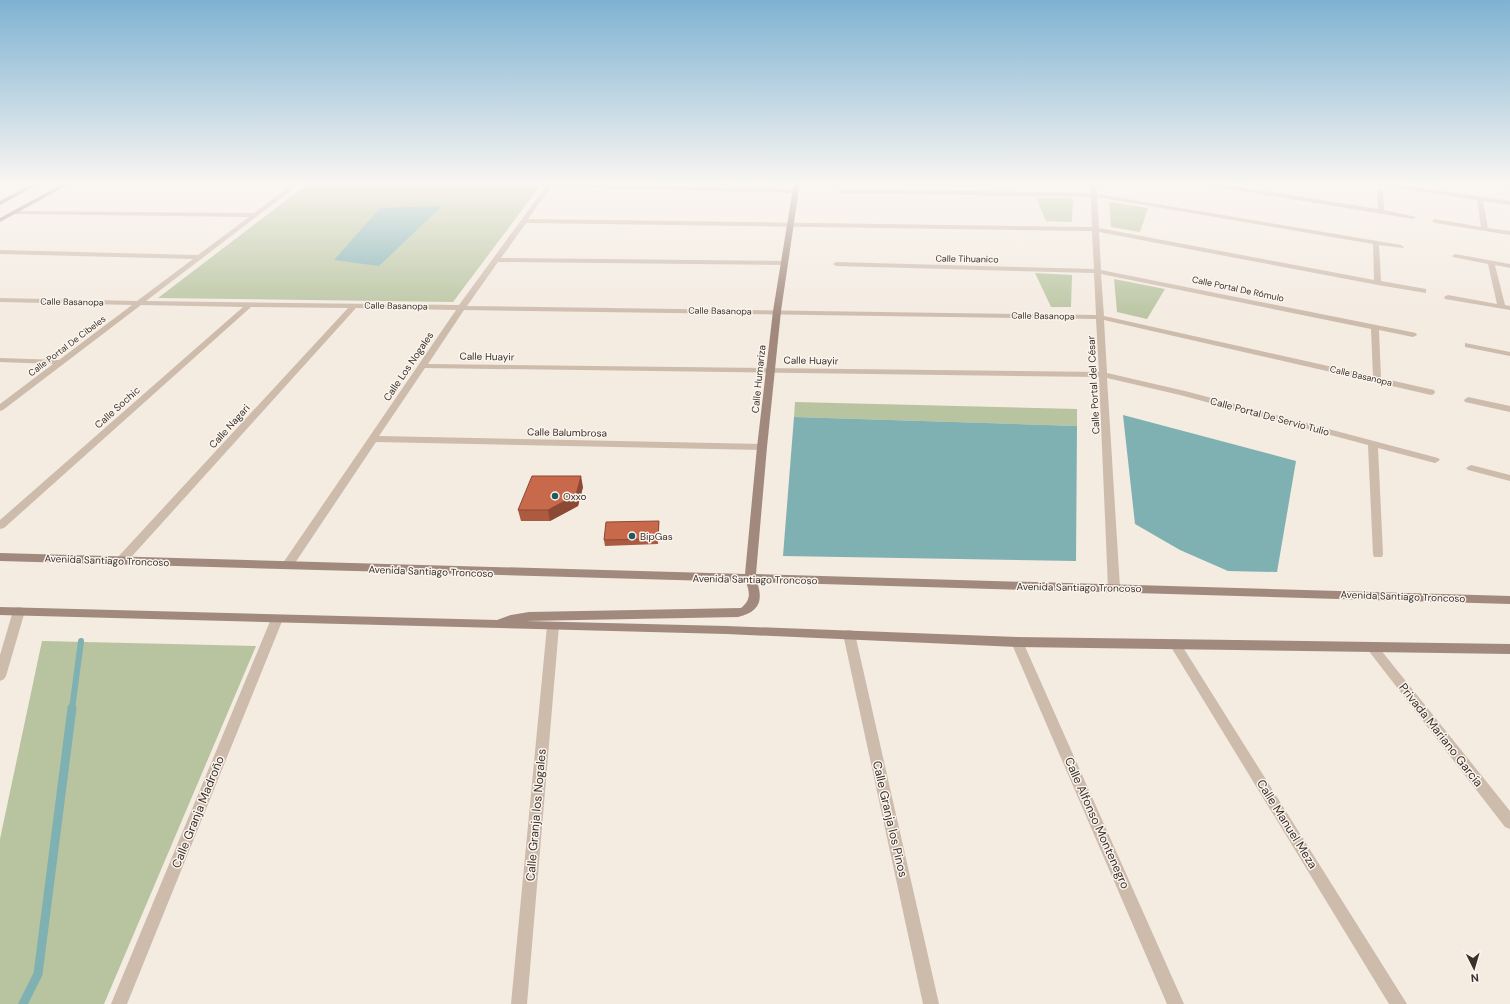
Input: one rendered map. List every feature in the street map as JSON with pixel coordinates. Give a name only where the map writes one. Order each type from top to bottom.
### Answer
[{"type":"main road","name":"Calle Humariza","points":[[498,625],[511,619],[529,616],[738,613],[745,611],[753,604],[755,592],[750,579],[762,447],[777,311],[789,229]]},
{"type":"main road","name":"Avenida Santiago Troncoso","points":[[0,557],[1510,600]]},
{"type":"main road","points":[[0,611],[726,630],[1017,642],[1510,650]]},
{"type":"street","name":"Calle Portal De Cibeles","points":[[0,408],[237,229]]},
{"type":"street","name":"Calle Los Nogales","points":[[287,566],[462,307],[518,229]]},
{"type":"street","points":[[1086,229],[1095,229],[1423,291]]},
{"type":"street","name":"Calle Portal del César","points":[[1095,229],[1099,317],[1104,375],[1114,588]]},
{"type":"street","points":[[1293,229],[1401,247]]},
{"type":"street","points":[[1485,229],[1510,233]]},
{"type":"street","points":[[1376,243],[1378,283]]},
{"type":"street","points":[[0,252],[199,257]]},
{"type":"street","points":[[1455,256],[1510,266]]},
{"type":"street","points":[[496,260],[785,263]]},
{"type":"street","points":[[1492,263],[1502,307]]},
{"type":"street","name":"Calle Tihuanico","points":[[836,264],[1097,271]]},
{"type":"street","name":"Calle Portal De Rómulo","points":[[1097,271],[1413,335]]},
{"type":"street","points":[[1448,296],[1510,308]]},
{"type":"street","name":"Calle Basanopa","points":[[0,300],[1099,317],[1431,392]]},
{"type":"street","name":"Calle Sochic","points":[[0,526],[249,305]]},
{"type":"street","name":"Calle Nagari","points":[[121,561],[354,306]]},
{"type":"street","points":[[1375,328],[1377,379]]},
{"type":"street","points":[[1468,345],[1510,355]]},
{"type":"street","points":[[0,360],[61,362]]},
{"type":"street","name":"Calle Huayir","points":[[422,366],[1104,375]]},
{"type":"street","name":"Calle Portal De Servio Tulio","points":[[1104,375],[1182,393],[1435,460]]},
{"type":"street","points":[[1468,400],[1510,409]]},
{"type":"street","name":"Calle Balumbrosa","points":[[372,439],[762,447]]},
{"type":"street","points":[[1373,444],[1378,554]]},
{"type":"street","points":[[1471,468],[1510,478]]},
{"type":"street","points":[[0,676],[19,611]]},
{"type":"street","name":"Calle Granja Madroño","points":[[119,1004],[277,619]]},
{"type":"street","name":"Calle Granja los Nogales","points":[[519,1004],[553,626]]},
{"type":"street","name":"Calle Granja los Pinos","points":[[849,634],[931,1004]]},
{"type":"street","name":"Calle Alfonso Montenegro","points":[[1017,642],[1176,1004]]},
{"type":"street","name":"Calle Manuel Meza","points":[[1175,644],[1399,1004]]},
{"type":"street","name":"Privada Mariano García","points":[[1372,647],[1510,822]]},
{"type":"green space","points":[[249,229],[508,229],[453,302],[158,298]]},
{"type":"green space","points":[[1122,229],[1141,229],[1140,232]]},
{"type":"green space","points":[[1035,273],[1072,275],[1071,307],[1051,307]]},
{"type":"green space","points":[[1114,279],[1165,289],[1147,319],[1117,312]]},
{"type":"green space","points":[[795,402],[1077,409],[1077,426],[794,417]]},
{"type":"green space","points":[[42,641],[256,646],[104,1004],[0,1004],[0,839]]},
{"type":"water","points":[[362,229],[418,229],[379,266],[334,260]]},
{"type":"water","points":[[1123,415],[1296,461],[1277,572],[1228,571],[1180,550],[1135,524]]},
{"type":"water","points":[[794,417],[1077,426],[1076,561],[783,556]]},
{"type":"building","points":[[532,476],[581,476],[576,495],[548,510],[518,510]]},
{"type":"building","name":"BipGas","points":[[659,521],[658,539],[604,540],[606,522]]},
{"type":"waterway","points":[[72,709],[81,641]]},
{"type":"waterway","points":[[23,1004],[38,974],[72,708]]},
{"type":"place","name":"Oxxo","points":[[555,496]]},
{"type":"place","name":"BipGas","points":[[632,536]]}]
